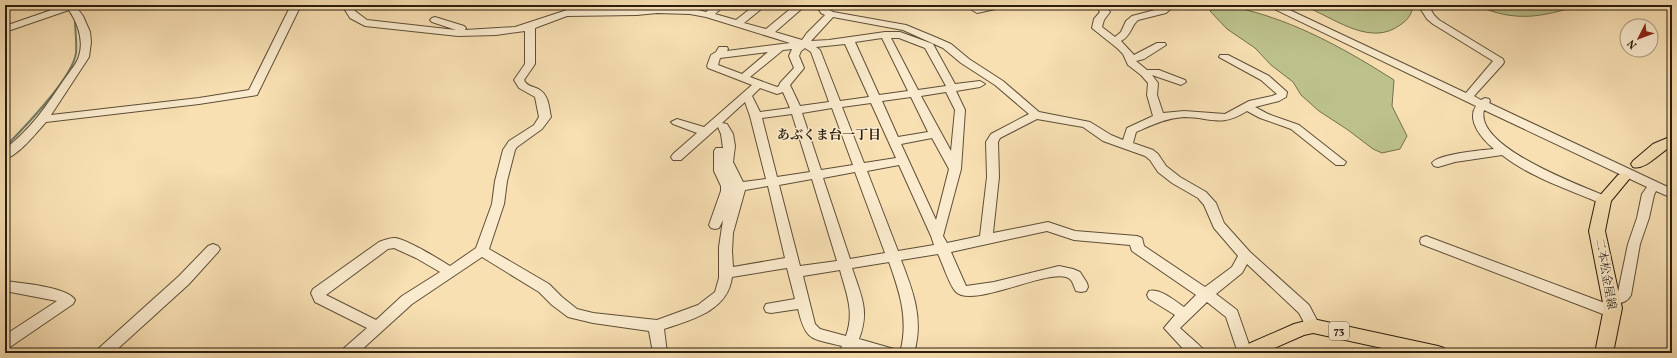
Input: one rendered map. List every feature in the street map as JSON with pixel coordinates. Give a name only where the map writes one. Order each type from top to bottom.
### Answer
[{"type":"main road","points":[[1638,164],[1658,147],[1672,140]]},
{"type":"main road","name":"二本松金屋線","points":[[1604,353],[1612,305],[1597,231],[1604,200],[1623,178]]},
{"type":"main road","name":"73","points":[[1245,353],[1300,329],[1313,326],[1438,353]]},
{"type":"street","points":[[43,119],[199,101],[252,92],[296,5]]},
{"type":"street","points":[[347,5],[347,8],[355,17],[365,23],[477,34],[497,33],[530,27],[567,13],[654,7],[690,11],[708,15],[804,44],[815,50],[894,257],[912,312],[912,334],[907,353]]},
{"type":"street","points":[[699,5],[708,15]]},
{"type":"street","points":[[708,15],[720,5]]},
{"type":"street","points":[[737,24],[760,5]]},
{"type":"street","points":[[768,33],[801,5],[900,27],[947,46],[965,61],[999,83],[1036,115]]},
{"type":"street","points":[[977,10],[1002,5]]},
{"type":"street","points":[[1100,5],[1104,12],[1099,19],[1097,28],[1128,53],[1132,63],[1145,73],[1153,83],[1152,95],[1159,117]]},
{"type":"street","points":[[1114,41],[1125,35],[1128,26],[1134,18],[1159,12],[1170,5]]},
{"type":"street","points":[[1271,5],[1671,191]]},
{"type":"street","points":[[1281,5],[1471,94],[1483,103],[1654,186],[1671,191]]},
{"type":"street","points":[[1423,5],[1436,22],[1498,59],[1499,62],[1471,94]]},
{"type":"street","points":[[5,29],[73,6],[84,32],[86,42],[84,57],[43,119],[22,141],[5,155]]},
{"type":"street","points":[[825,10],[810,36],[804,44],[796,50],[794,56],[799,68],[784,85],[796,110],[845,265],[858,315],[857,325],[848,347]]},
{"type":"street","points":[[435,20],[477,34]]},
{"type":"street","points":[[348,353],[376,326],[407,300],[482,251],[498,204],[501,181],[509,150],[513,144],[538,127],[545,117],[544,108],[539,96],[520,84],[519,80],[530,64],[530,27]]},
{"type":"street","points":[[786,87],[777,91],[712,66],[716,55],[804,44],[850,41],[866,37],[885,35],[900,35],[929,46],[950,86],[950,90],[960,110],[954,169],[940,229],[940,242]]},
{"type":"street","points":[[885,35],[954,169]]},
{"type":"street","points":[[720,55],[724,47],[789,40]]},
{"type":"street","points":[[850,41],[960,288],[964,291],[994,287],[1063,270],[1078,277],[1082,287]]},
{"type":"street","points":[[1130,59],[1140,57],[1161,45]]},
{"type":"street","points":[[743,78],[780,47]]},
{"type":"street","points":[[1127,145],[1131,130],[1159,117],[1184,114],[1220,118],[1237,114],[1253,103],[1280,97],[1282,95],[1282,92],[1265,78],[1224,57]]},
{"type":"street","points":[[1145,73],[1155,72],[1181,82]]},
{"type":"street","points":[[677,157],[759,84]]},
{"type":"street","points":[[756,116],[950,90],[980,84]]},
{"type":"street","points":[[747,96],[756,116],[810,328],[815,332],[848,347],[889,353]]},
{"type":"street","points":[[1483,103],[1478,114],[1480,123],[1484,132],[1495,145],[1529,166],[1604,200]]},
{"type":"street","points":[[1247,107],[1264,116],[1295,128],[1309,137],[1340,162]]},
{"type":"street","points":[[986,238],[993,177],[992,142],[995,136],[1018,126],[1025,119],[1036,115],[1086,124],[1107,138],[1149,153],[1154,157],[1162,169],[1206,199],[1212,207],[1218,225],[1245,255],[1297,301],[1304,309],[1313,326]]},
{"type":"street","points":[[677,122],[706,132]]},
{"type":"street","points":[[482,251],[544,288],[557,301],[573,313],[593,318],[657,326],[686,315],[716,299],[721,292],[727,273],[725,253],[728,225],[739,187],[727,162],[729,146],[724,126],[719,163],[720,171],[727,191],[715,224]]},
{"type":"street","points":[[895,141],[935,134]]},
{"type":"street","points":[[1438,163],[1454,158],[1503,151]]},
{"type":"street","points":[[739,187],[903,162]]},
{"type":"street","points":[[1426,241],[1612,305],[1624,294],[1634,244],[1643,218],[1648,194],[1654,186]]},
{"type":"street","points":[[727,273],[795,267],[845,265],[894,257],[940,242],[986,238],[1048,226],[1074,235],[1137,241],[1138,248],[1147,256],[1206,294],[1232,314],[1245,353]]},
{"type":"street","points":[[376,326],[320,298],[318,293],[384,245],[395,243],[421,255],[450,272]]},
{"type":"street","points":[[103,353],[184,280],[213,249]]},
{"type":"street","points":[[1199,353],[1191,348],[1171,328],[1206,294],[1237,270],[1245,255]]},
{"type":"street","points":[[5,286],[57,295],[68,300],[5,343]]},
{"type":"street","points":[[1154,295],[1185,314]]},
{"type":"street","points":[[771,308],[804,303]]},
{"type":"street","points":[[657,326],[656,333],[660,353]]},
{"type":"green space","points":[[1218,5],[1232,6],[1254,12],[1309,32],[1344,50],[1394,80],[1392,106],[1407,136],[1400,149],[1382,153],[1373,149],[1319,111],[1301,95],[1293,82],[1271,65],[1255,48],[1227,29],[1210,11]]},
{"type":"green space","points":[[1306,5],[1413,5],[1411,14],[1403,23],[1389,31],[1378,33],[1367,32],[1344,25],[1311,9]]},
{"type":"green space","points":[[1476,5],[1581,5],[1553,13],[1516,16],[1490,11]]},
{"type":"waterway","points":[[5,147],[57,89],[73,63],[76,53],[75,19]]},
{"type":"district","name":"あぶくま台一丁目","points":[[829,136]]}]
